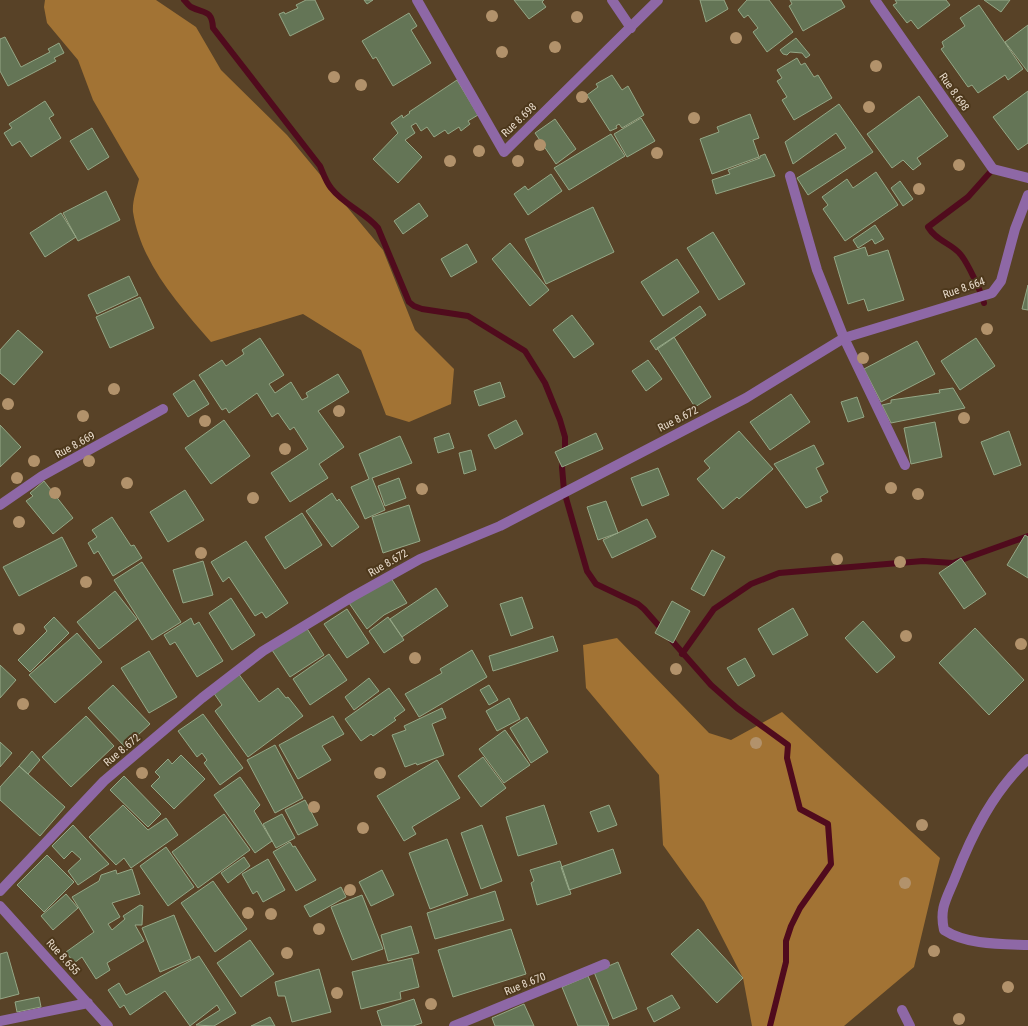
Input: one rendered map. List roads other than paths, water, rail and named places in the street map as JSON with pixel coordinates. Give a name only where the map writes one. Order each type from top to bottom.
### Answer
[{"type":"street","name":"Rue 8.698","points":[[417,0],[504,152],[658,0]]},
{"type":"street","points":[[612,0],[631,28]]},
{"type":"street","name":"Rue 8.698","points":[[875,0],[993,169],[1028,178]]},
{"type":"street","points":[[790,176],[817,270],[844,338],[905,466]]},
{"type":"street","name":"Rue 8.664","points":[[844,338],[992,293],[1001,281],[1015,229],[1028,194]]},
{"type":"street","name":"Rue 8.672","points":[[0,891],[104,781],[202,698],[263,651],[420,558],[500,526],[746,398],[844,338]]},
{"type":"street","name":"Rue 8.669","points":[[0,504],[42,476],[164,409]]},
{"type":"street","points":[[1028,759],[989,806],[968,846],[943,906],[941,919],[944,930],[966,940],[1028,945]]},
{"type":"street","name":"Rue 8.655","points":[[0,906],[108,1026]]},
{"type":"street","name":"Rue 8.670","points":[[454,1026],[605,964]]},
{"type":"street","points":[[0,1022],[88,1003]]},
{"type":"street","points":[[902,1010],[910,1026]]},
{"type":"waterway","points":[[184,0],[191,7],[209,15],[213,28],[320,166],[326,180],[336,194],[367,217],[378,228],[409,302],[422,309],[468,316],[525,351],[545,383],[560,420],[565,437],[565,451],[562,467],[564,491],[587,571],[596,584],[638,604],[644,609],[711,685],[737,708],[788,745],[787,758],[800,809],[828,824],[831,864],[800,908],[791,926],[786,941],[786,962],[770,1026]]},
{"type":"waterway","points":[[984,303],[974,278],[961,255],[954,248],[935,236],[928,227],[968,197],[993,169]]},
{"type":"waterway","points":[[682,654],[714,609],[751,584],[779,573],[923,561],[953,563],[1028,536]]}]
